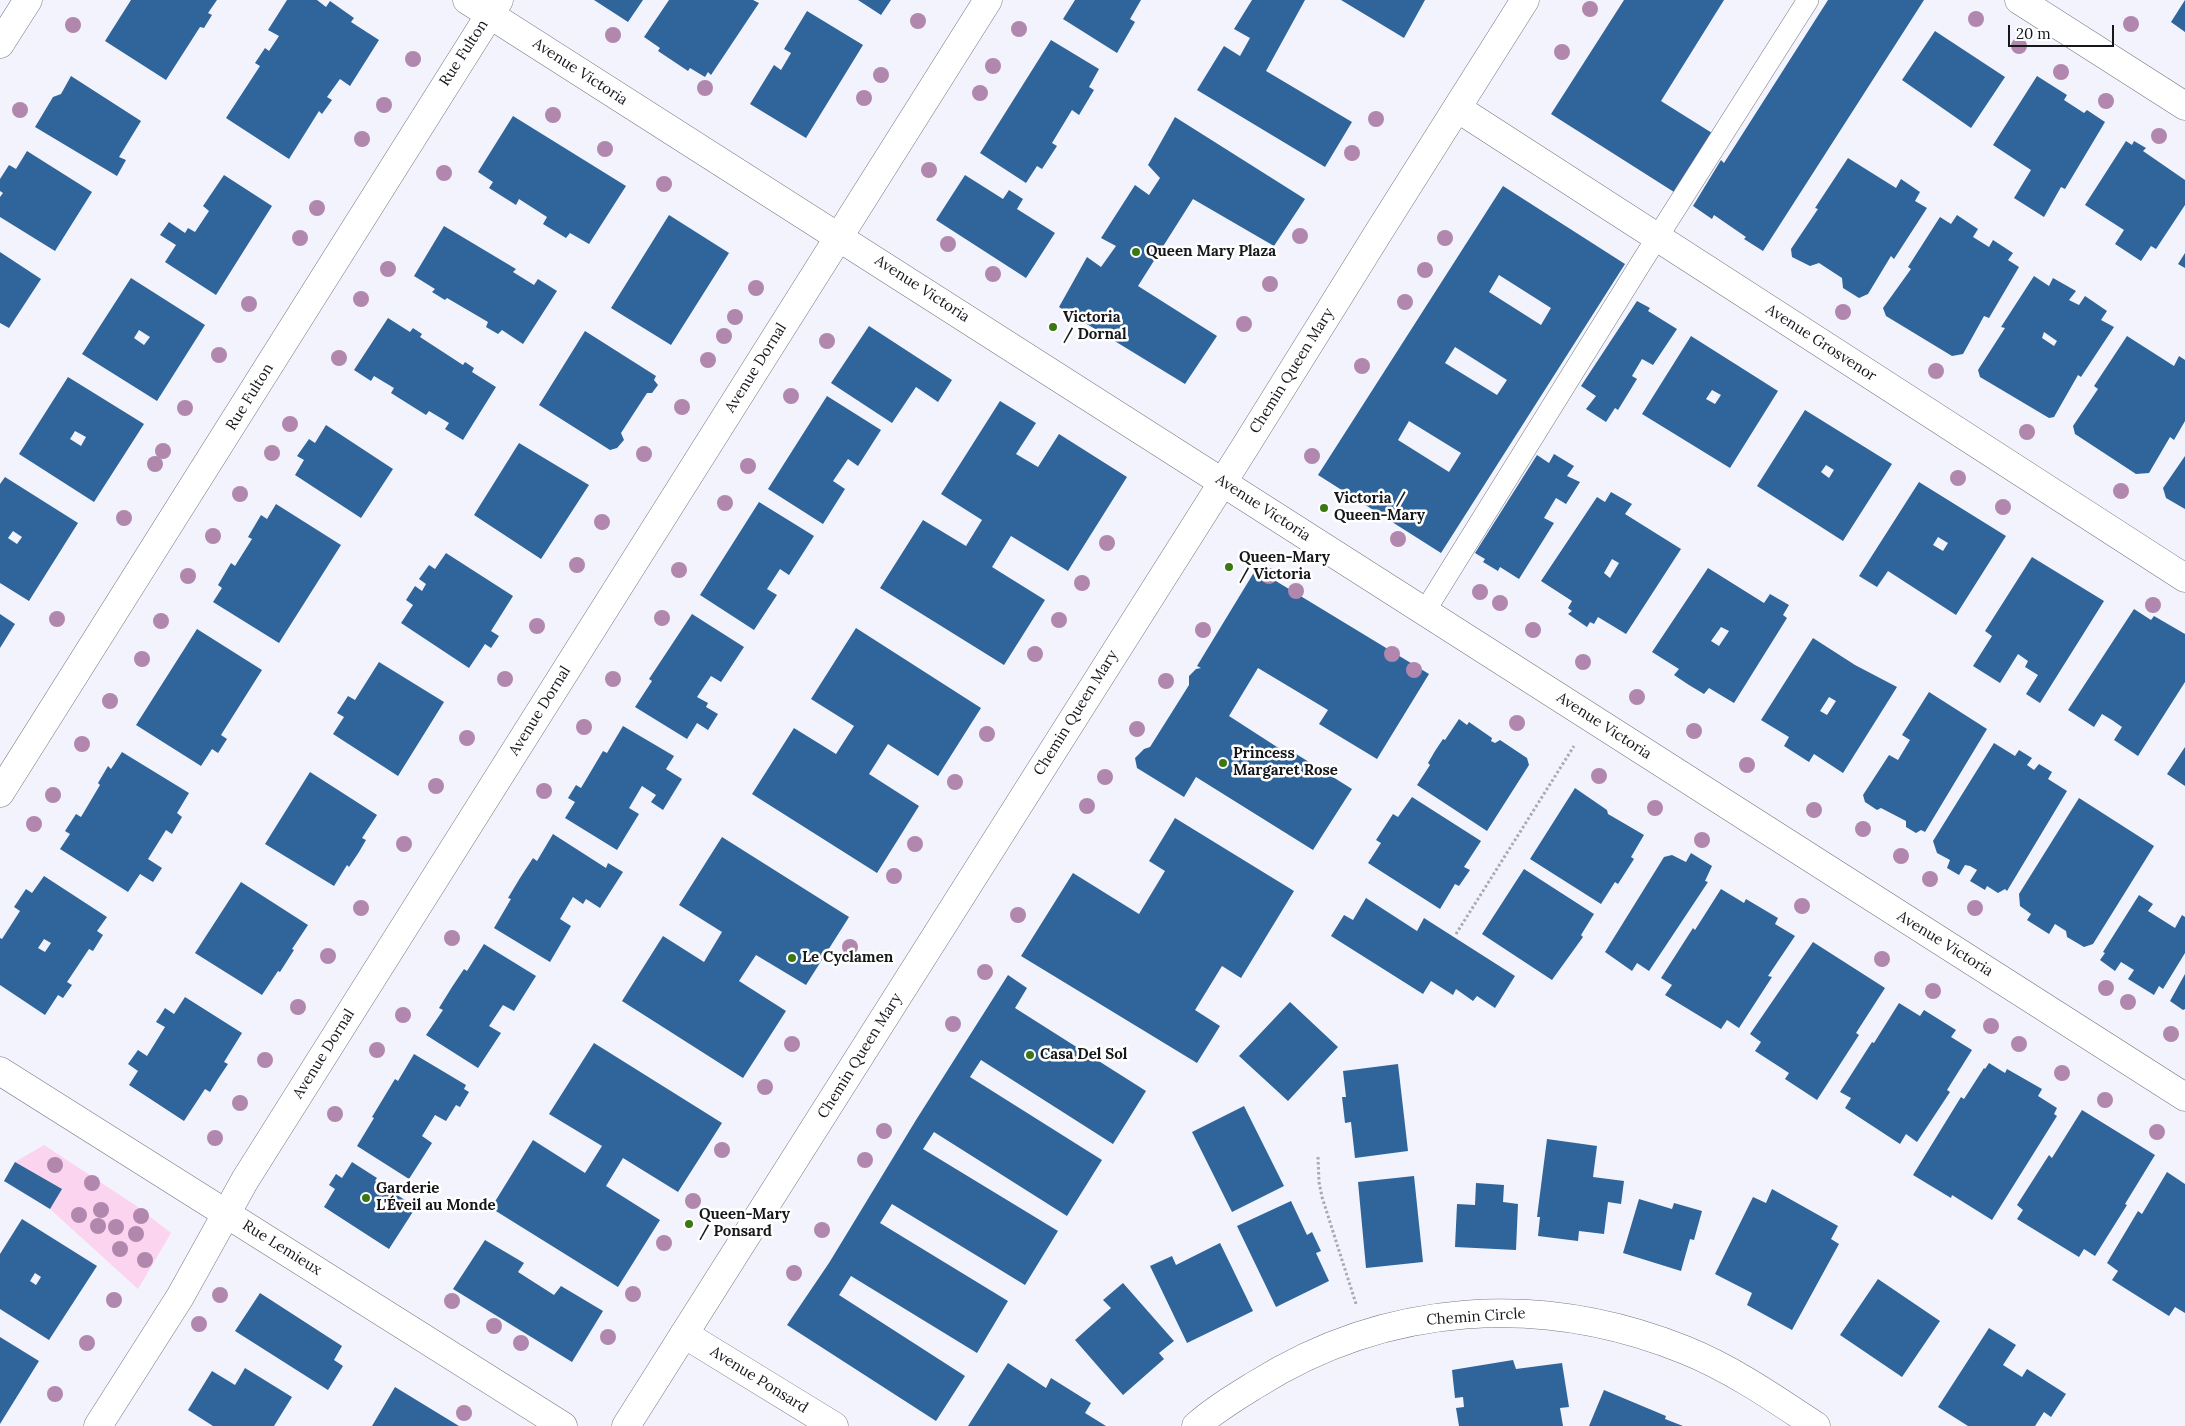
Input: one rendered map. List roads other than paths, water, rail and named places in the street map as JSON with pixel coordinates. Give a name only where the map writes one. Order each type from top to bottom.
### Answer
[{"type":"street","points":[[0,44],[28,0]]},
{"type":"street","name":"Avenue Victoria","points":[[467,0],[494,7],[839,237],[2185,1097]]},
{"type":"street","name":"Avenue Dornal","points":[[98,1426],[180,1297],[244,1180],[988,0]]},
{"type":"street","name":"Chemin Queen Mary","points":[[626,1426],[1223,482],[1525,0]]},
{"type":"street","points":[[2019,0],[2185,106]]},
{"type":"street","name":"Rue Fulton","points":[[0,793],[494,7]]},
{"type":"street","name":"Avenue Grosvenor","points":[[1457,108],[2185,578]]},
{"type":"street","name":"Rue Lemieux","points":[[0,1070],[563,1426]]},
{"type":"street","name":"Chemin Circle","points":[[1196,1426],[1224,1404],[1271,1375],[1302,1358],[1351,1337],[1388,1326],[1443,1316],[1524,1313],[1549,1314],[1609,1325],[1686,1350],[1756,1386],[1816,1426]]},
{"type":"street","name":"Avenue Ponsard","points":[[684,1334],[834,1426]]},
{"type":"lane","points":[[1425,611],[1657,238],[1808,0]]},
{"type":"place","name":"Queen Mary Plaza","points":[[1136,252]]},
{"type":"place","name":"Victoria / Dornal","points":[[1053,327]]},
{"type":"place","name":"Victoria / Queen-Mary","points":[[1324,508]]},
{"type":"place","name":"Queen-Mary / Victoria","points":[[1229,567]]},
{"type":"place","name":"Princess Margaret Rose","points":[[1223,763]]},
{"type":"place","name":"Le Cyclamen","points":[[792,958]]},
{"type":"place","name":"Casa Del Sol","points":[[1030,1055]]},
{"type":"place","name":"Garderie L'Éveil au Monde","points":[[366,1198]]},
{"type":"place","name":"Queen-Mary / Ponsard","points":[[689,1224]]}]
